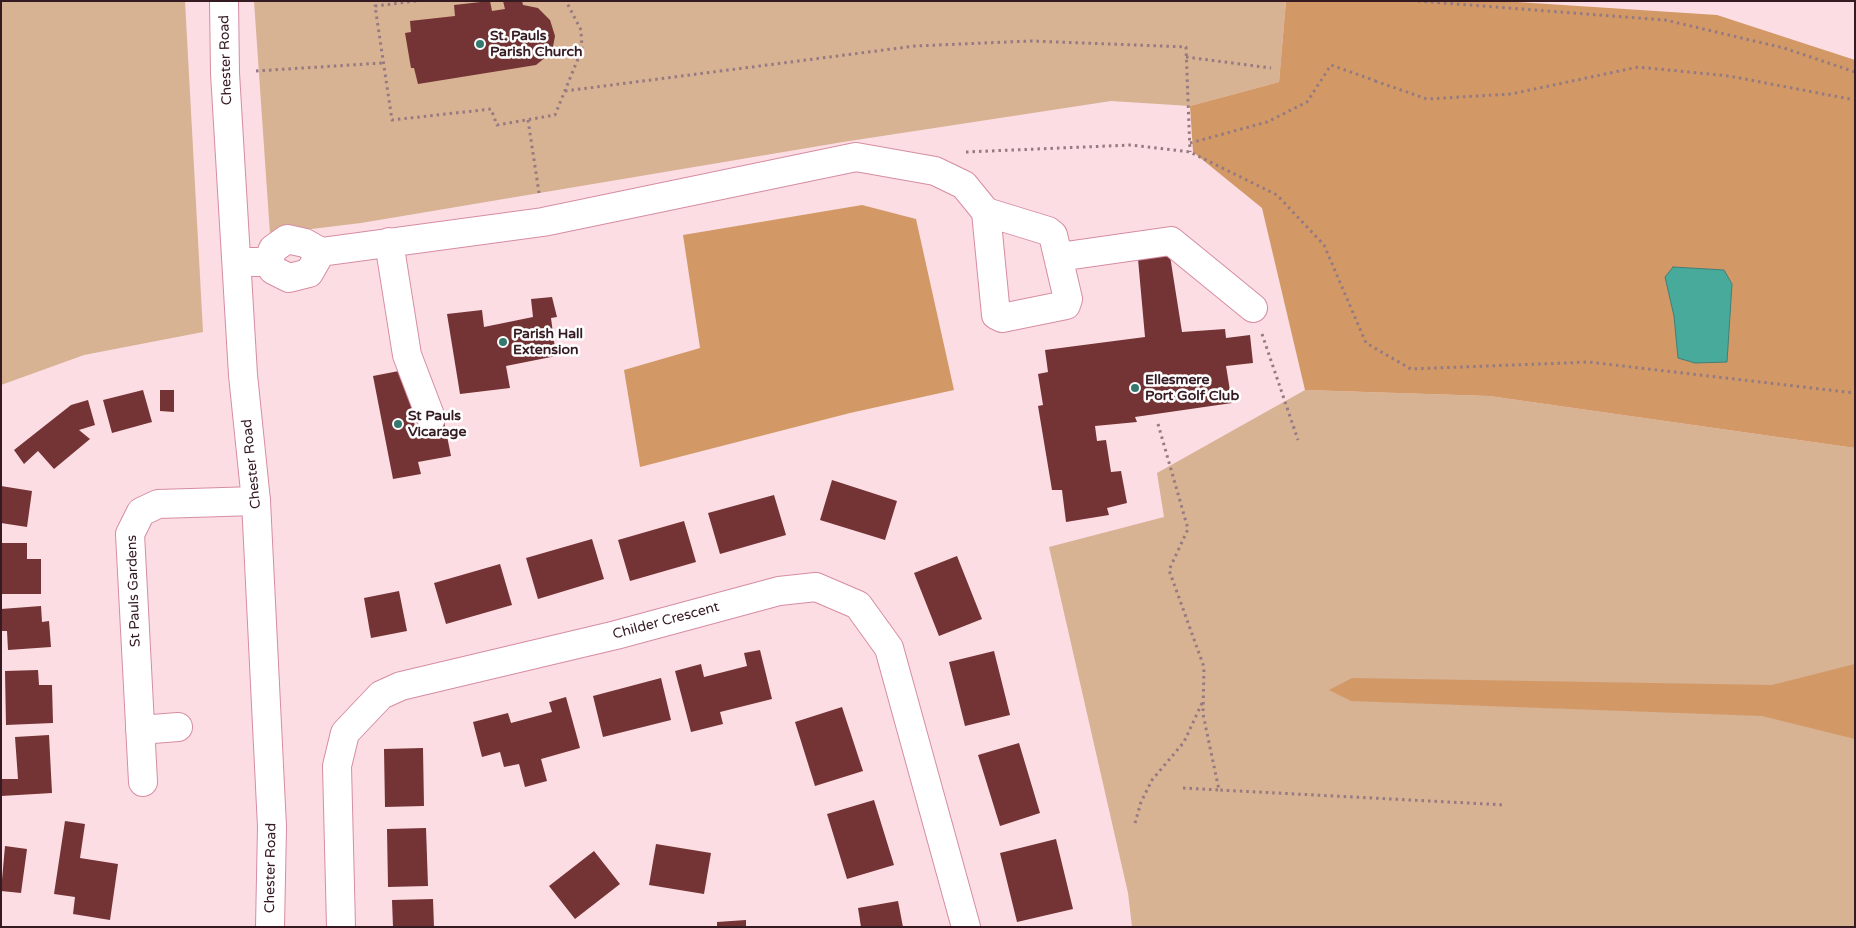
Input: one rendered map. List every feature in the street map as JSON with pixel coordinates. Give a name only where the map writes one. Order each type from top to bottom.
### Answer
[{"type":"street","name":"Chester Road","points":[[224,1],[225,73],[243,375],[256,501],[272,827],[270,927]]},
{"type":"street","points":[[237,262],[268,262],[273,249],[287,240],[305,243],[321,252],[543,222],[856,157],[935,171],[964,185],[986,212],[996,315],[1002,318],[1066,305],[1068,299],[1053,236],[1048,231],[986,212]]},
{"type":"street","points":[[1059,256],[1171,240],[1253,308]]},
{"type":"street","points":[[389,242],[407,355],[431,418]]},
{"type":"street","name":"St Pauls Gardens","points":[[143,782],[130,534],[141,512],[158,504],[256,501]]},
{"type":"street","name":"Childer Crescent","points":[[341,927],[337,766],[345,733],[381,695],[401,686],[607,637],[779,591],[816,587],[858,605],[889,648],[966,927]]},
{"type":"street","points":[[140,730],[178,727]]},
{"type":"path","points":[[416,1],[375,6],[392,120],[491,110],[497,125],[555,115],[582,49],[581,30],[566,1]]},
{"type":"path","points":[[1418,1],[1665,20],[1784,48],[1855,72]]},
{"type":"path","points":[[565,91],[915,46],[1030,41],[1186,47],[1190,152]]},
{"type":"path","points":[[1186,57],[1271,68]]},
{"type":"path","points":[[225,73],[382,63]]},
{"type":"path","points":[[1190,143],[1267,122],[1307,102],[1331,65],[1427,99],[1511,94],[1638,67],[1730,76],[1855,100]]},
{"type":"path","points":[[528,120],[543,222]]},
{"type":"path","points":[[964,152],[1131,145],[1190,152],[1277,195],[1324,245],[1366,343],[1411,369],[1589,362],[1855,393]]},
{"type":"path","points":[[1253,308],[1298,440]]},
{"type":"path","points":[[1158,424],[1188,529],[1169,570],[1204,667],[1203,714],[1219,790]]},
{"type":"path","points":[[1135,823],[1141,802],[1152,780],[1184,742],[1203,700]]},
{"type":"path","points":[[1183,788],[1506,806]]},
{"type":"shaded area","points":[[1,1],[185,1],[203,332],[84,355],[1,385]]},
{"type":"shaded area","points":[[254,1],[1286,1],[1279,82],[1190,106],[1111,101],[843,142],[361,223],[270,234]]},
{"type":"shaded area","points":[[1286,1],[1502,1],[1717,15],[1855,60],[1855,448],[1489,396],[1305,390],[1262,208],[1193,152],[1190,106],[1279,82]]},
{"type":"shaded area","points":[[862,205],[916,219],[954,390],[850,413],[640,467],[624,370],[700,348],[683,235]]},
{"type":"shaded area","points":[[1673,267],[1724,270],[1732,284],[1727,362],[1695,363],[1678,358],[1674,316],[1665,277]]},
{"type":"shaded area","name":"Ellesmere Port Golf Club","points":[[1305,390],[1489,396],[1855,448],[1855,927],[1132,927],[1128,893],[1049,547],[1164,517],[1157,473]]},
{"type":"shaded area","points":[[1855,664],[1855,739],[1762,716],[1351,701],[1329,690],[1352,678],[1772,685]]},
{"type":"building","name":"St. Pauls Parish Church","points":[[490,1],[492,11],[505,9],[503,1],[522,1],[523,5],[538,8],[550,20],[555,36],[552,52],[536,65],[418,84],[414,68],[411,68],[405,33],[411,32],[410,21],[455,16],[454,5]]},
{"type":"building","name":"Ellesmere Port Golf Club","points":[[1170,256],[1182,332],[1225,329],[1226,338],[1250,335],[1253,363],[1226,366],[1232,403],[1135,417],[1137,422],[1095,426],[1097,441],[1106,440],[1111,472],[1121,471],[1127,503],[1107,508],[1109,515],[1066,522],[1062,490],[1052,490],[1038,406],[1043,405],[1038,374],[1048,372],[1045,350],[1145,337],[1138,259]]},
{"type":"building","name":"Parish Hall Extension","points":[[552,297],[557,317],[551,318],[556,356],[506,366],[510,388],[460,394],[447,314],[482,310],[484,327],[533,317],[531,299]]},
{"type":"building","name":"St Pauls Vicarage","points":[[404,370],[415,427],[444,421],[451,456],[418,462],[421,474],[393,479],[373,376]]},
{"type":"building","points":[[143,390],[152,422],[112,433],[103,400]]},
{"type":"building","points":[[160,390],[174,390],[174,412],[160,411]]},
{"type":"building","points":[[88,400],[95,425],[79,430],[90,439],[54,469],[38,451],[24,464],[14,450],[71,405]]},
{"type":"building","points":[[832,480],[897,501],[885,540],[820,520]]},
{"type":"building","points":[[1,486],[32,491],[27,527],[1,523]]},
{"type":"building","points":[[774,495],[786,535],[720,554],[708,513]]},
{"type":"building","points":[[684,521],[696,562],[630,581],[618,540]]},
{"type":"building","points":[[592,539],[604,579],[538,599],[526,558]]},
{"type":"building","points":[[1,543],[27,543],[27,559],[41,559],[41,594],[1,594]]},
{"type":"building","points":[[957,556],[982,619],[939,636],[914,573]]},
{"type":"building","points":[[500,564],[512,605],[446,624],[434,583]]},
{"type":"building","points":[[399,591],[407,631],[371,638],[364,598]]},
{"type":"building","points":[[41,606],[42,622],[49,621],[51,647],[8,650],[7,631],[1,631],[1,609]]},
{"type":"building","points":[[760,650],[772,699],[720,712],[723,724],[691,732],[675,671],[701,664],[704,677],[747,666],[744,653]]},
{"type":"building","points":[[994,651],[1010,715],[965,726],[949,662]]},
{"type":"building","points":[[38,670],[39,685],[52,685],[53,723],[6,725],[5,671]]},
{"type":"building","points":[[661,678],[671,720],[603,737],[593,696]]},
{"type":"building","points":[[566,697],[580,748],[541,759],[547,781],[525,787],[519,764],[504,767],[500,752],[482,757],[473,722],[508,713],[511,723],[552,712],[549,702]]},
{"type":"building","points":[[842,707],[863,771],[815,786],[795,722]]},
{"type":"building","points":[[49,735],[52,793],[1,796],[1,779],[18,779],[15,737]]},
{"type":"building","points":[[1019,743],[1040,813],[1000,826],[978,755]]},
{"type":"building","points":[[423,748],[424,806],[385,807],[384,749]]},
{"type":"building","points":[[874,800],[894,865],[847,879],[827,814]]},
{"type":"building","points":[[65,821],[85,824],[80,858],[118,864],[110,920],[73,914],[75,897],[54,894]]},
{"type":"building","points":[[426,828],[428,886],[388,887],[387,829]]},
{"type":"building","points":[[1056,839],[1073,909],[1017,922],[1000,853]]},
{"type":"building","points":[[656,844],[711,853],[704,894],[649,885]]},
{"type":"building","points":[[5,846],[27,849],[21,893],[1,891]]},
{"type":"building","points":[[594,851],[620,884],[575,919],[549,886]]},
{"type":"building","points":[[433,899],[434,927],[393,927],[392,900]]},
{"type":"building","points":[[898,901],[903,927],[861,927],[858,908]]},
{"type":"building","points":[[746,920],[746,927],[717,927],[717,922]]},
{"type":"place","name":"St. Pauls Parish Church","points":[[480,44]]},
{"type":"place","name":"Parish Hall Extension","points":[[503,342]]},
{"type":"place","name":"Ellesmere Port Golf Club","points":[[1135,388]]},
{"type":"place","name":"St Pauls Vicarage","points":[[398,424]]}]
